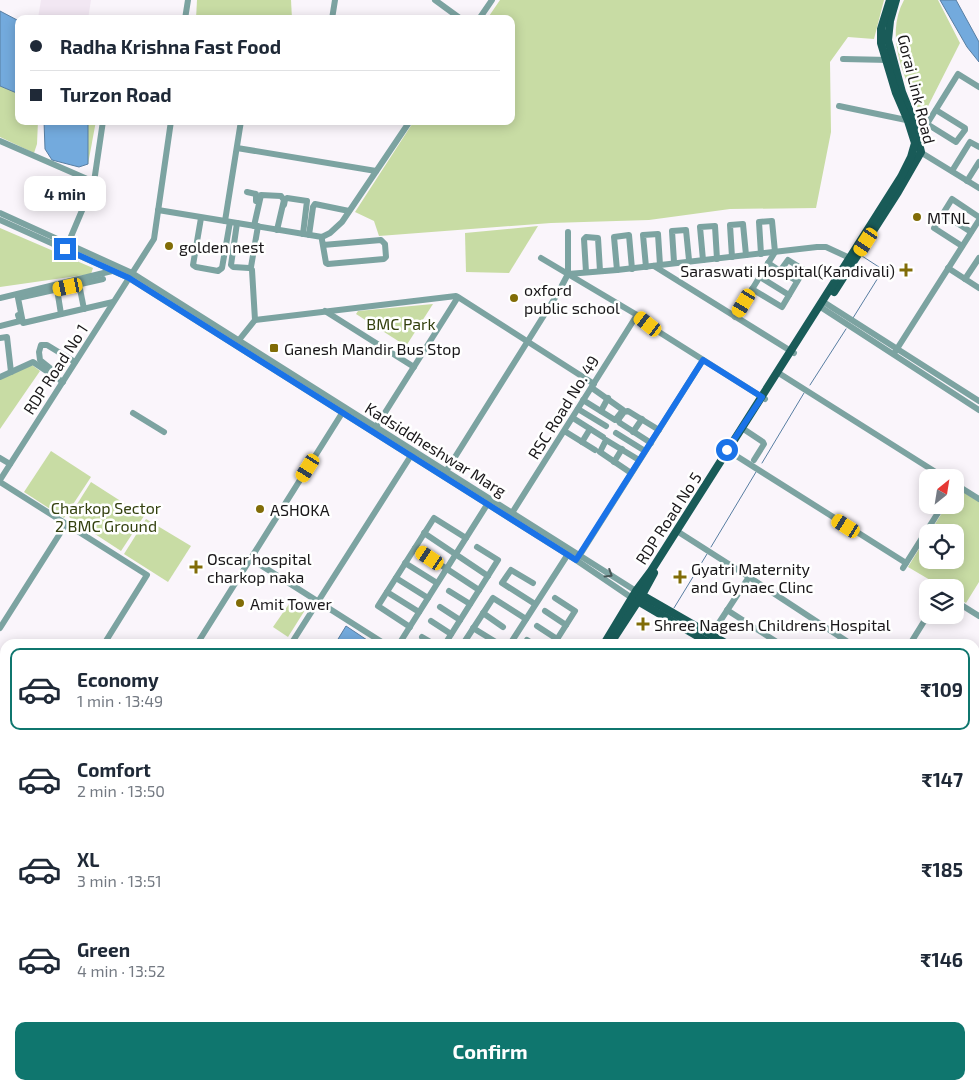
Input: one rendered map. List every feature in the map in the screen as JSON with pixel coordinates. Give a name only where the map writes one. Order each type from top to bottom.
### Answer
[{"type":"main road","name":"Gorai Link Road","points":[[822,305],[875,222],[917,145],[902,92],[881,42],[881,29],[890,0]]},
{"type":"main road","name":"Gorai Link Road","points":[[889,60],[888,31],[896,0]]},
{"type":"main road","name":"RDP Road No 5","points":[[637,597],[680,533],[822,305]]},
{"type":"main road","name":"RDP Road No 5","points":[[637,597],[651,570],[745,430],[763,398]]},
{"type":"main road","points":[[608,639],[637,597]]},
{"type":"main road","name":"Kadsiddheshwar Marg","points":[[637,597],[708,639]]},
{"type":"main road","points":[[612,639],[618,627]]},
{"type":"street","points":[[186,15],[188,0]]},
{"type":"street","points":[[333,15],[335,0]]},
{"type":"street","points":[[435,0],[456,15]]},
{"type":"street","points":[[482,15],[492,0]]},
{"type":"street","points":[[843,59],[889,60]]},
{"type":"street","points":[[979,87],[958,74],[927,124],[917,145],[952,172],[979,188]]},
{"type":"street","points":[[839,106],[911,121]]},
{"type":"street","points":[[927,124],[956,142],[965,130],[965,128],[936,110]]},
{"type":"street","points":[[66,246],[94,182],[103,125]]},
{"type":"street","name":"RDP Road No 1","points":[[0,481],[154,239],[169,125]]},
{"type":"street","points":[[240,125],[231,222],[231,265],[233,267],[249,268],[251,266],[257,195],[247,192]]},
{"type":"street","points":[[158,210],[322,237],[330,234],[342,222],[407,125]]},
{"type":"street","points":[[0,141],[94,182]]},
{"type":"street","points":[[952,172],[970,142],[979,147]]},
{"type":"street","points":[[237,148],[376,171]]},
{"type":"street","points":[[967,181],[979,162]]},
{"type":"street","points":[[254,226],[261,195],[281,196],[284,200],[279,230]]},
{"type":"street","points":[[279,230],[286,198],[306,200],[308,203],[306,234]]},
{"type":"street","points":[[962,246],[934,228],[952,199],[979,216]]},
{"type":"street","points":[[306,234],[315,204],[349,211]]},
{"type":"street","points":[[0,213],[112,271],[130,275]]},
{"type":"street","points":[[943,214],[971,232]]},
{"type":"street","points":[[201,218],[193,265],[218,271],[222,268],[231,222]]},
{"type":"street","points":[[0,220],[66,246],[130,275]]},
{"type":"street","points":[[735,317],[775,252],[772,220],[759,222],[761,254]]},
{"type":"street","points":[[895,352],[979,220]]},
{"type":"street","points":[[732,257],[730,225],[743,224],[746,256]]},
{"type":"street","points":[[703,260],[700,228],[715,226],[717,259]]},
{"type":"street","points":[[674,262],[672,231],[686,230],[689,260]]},
{"type":"street","points":[[445,474],[568,274],[568,232]]},
{"type":"street","points":[[646,267],[643,235],[658,234],[657,266]]},
{"type":"street","points":[[617,270],[614,236],[629,235],[632,269]]},
{"type":"street","points":[[322,237],[323,245],[326,263],[331,265],[384,259],[386,257],[385,244],[381,240],[323,245]]},
{"type":"street","points":[[586,272],[586,237],[598,238],[600,271]]},
{"type":"street","points":[[568,274],[632,269],[826,247],[852,259]]},
{"type":"street","points":[[585,256],[599,256]]},
{"type":"street","points":[[541,258],[637,315],[659,332],[763,398]]},
{"type":"street","points":[[965,280],[979,258]]},
{"type":"street","points":[[752,289],[782,307],[804,270],[788,260],[780,271]]},
{"type":"street","points":[[768,263],[797,282]]},
{"type":"street","points":[[657,266],[792,352]]},
{"type":"street","points":[[948,268],[979,288]]},
{"type":"street","points":[[239,340],[255,320],[252,270]]},
{"type":"street","points":[[0,298],[112,271]]},
{"type":"street","name":"Kadsiddheshwar Marg","points":[[130,275],[239,340],[344,410]]},
{"type":"street","name":"Kadsiddheshwar Marg","points":[[130,275],[569,552]]},
{"type":"street","points":[[760,277],[789,295]]},
{"type":"street","points":[[103,279],[18,298],[23,322],[113,302]]},
{"type":"street","points":[[79,284],[84,309]]},
{"type":"street","points":[[57,289],[62,314]]},
{"type":"street","points":[[0,326],[20,321],[14,294]]},
{"type":"street","points":[[255,320],[456,296]]},
{"type":"street","points":[[374,429],[458,297],[593,386],[623,410],[616,420],[584,400]]},
{"type":"street","points":[[822,305],[978,403]]},
{"type":"street","points":[[325,311],[414,367]]},
{"type":"street","name":"RSC Road No. 49","points":[[512,513],[637,315]]},
{"type":"street","points":[[0,338],[7,337],[11,372]]},
{"type":"street","points":[[55,372],[40,360],[39,352],[41,345],[48,345],[75,362]]},
{"type":"street","points":[[578,558],[703,360]]},
{"type":"street","points":[[0,377],[34,362],[63,382]]},
{"type":"street","points":[[779,373],[931,469]]},
{"type":"street","points":[[601,411],[608,398]]},
{"type":"street","points":[[578,408],[606,426]]},
{"type":"street","points":[[200,639],[344,410]]},
{"type":"street","points":[[651,443],[620,424],[618,420],[626,411],[659,430]]},
{"type":"street","points":[[134,413],[164,432]]},
{"type":"street","points":[[573,418],[603,437]]},
{"type":"street","points":[[633,432],[642,419]]},
{"type":"street","points":[[582,442],[590,429]]},
{"type":"street","points":[[745,430],[764,444],[754,460]]},
{"type":"street","points":[[566,432],[595,450]]},
{"type":"street","points":[[616,432],[645,451]]},
{"type":"street","points":[[631,473],[600,452],[606,440],[640,460]]},
{"type":"street","points":[[614,462],[622,449]]},
{"type":"street","points":[[729,452],[905,566],[937,514]]},
{"type":"street","points":[[294,639],[412,453]]},
{"type":"street","points":[[0,458],[10,464]]},
{"type":"street","points":[[0,481],[148,575],[107,639]]},
{"type":"street","points":[[964,490],[979,499]]},
{"type":"street","points":[[403,639],[489,502]]},
{"type":"street","name":"Kadsiddheshwar Marg","points":[[489,502],[512,513],[637,597]]},
{"type":"street","points":[[410,627],[378,606],[405,563],[434,518],[466,538]]},
{"type":"street","points":[[0,628],[66,524]]},
{"type":"street","points":[[424,533],[488,576]]},
{"type":"street","points":[[680,533],[843,639]]},
{"type":"street","points":[[448,639],[498,560],[477,547]]},
{"type":"street","points":[[415,548],[479,590]]},
{"type":"street","points":[[513,639],[569,552]]},
{"type":"street","points":[[250,559],[377,639]]},
{"type":"street","points":[[405,563],[437,583]]},
{"type":"street","points":[[533,584],[510,570],[502,583],[536,604]]},
{"type":"street","points":[[711,639],[748,577]]},
{"type":"street","points":[[396,578],[428,598]]},
{"type":"street","points":[[449,591],[470,604]]},
{"type":"street","points":[[387,592],[419,612]]},
{"type":"street","points":[[467,639],[493,598],[526,619]]},
{"type":"street","points":[[555,598],[576,611],[557,639]]},
{"type":"street","points":[[440,607],[460,620]]},
{"type":"street","points":[[964,607],[979,616]]},
{"type":"street","points":[[727,610],[772,639]]},
{"type":"street","points":[[545,611],[566,625]]},
{"type":"street","points":[[483,614],[503,627]]},
{"type":"street","points":[[431,621],[451,634]]},
{"type":"street","points":[[913,639],[922,624]]},
{"type":"street","points":[[537,626],[552,639]]},
{"type":"street","points":[[473,628],[490,639]]},
{"type":"shaded area","points":[[41,0],[91,0],[89,15],[38,15]]},
{"type":"green space","points":[[197,0],[291,0],[292,15],[196,15]]},
{"type":"green space","points":[[500,0],[884,0],[874,39],[848,37],[830,62],[831,132],[816,208],[730,209],[649,220],[551,223],[379,236],[374,221],[355,212],[411,125],[515,125],[515,15],[490,15]]},
{"type":"green space","points":[[904,0],[938,0],[960,43],[922,118],[904,75],[897,45],[898,15]]},
{"type":"green space","points":[[0,86],[15,92],[15,125],[38,125],[37,144],[34,153],[0,137]]},
{"type":"green space","points":[[88,125],[95,125],[88,164]]},
{"type":"green space","points":[[538,226],[509,273],[466,272],[465,233]]},
{"type":"green space","points":[[0,228],[93,268],[91,274],[0,287]]},
{"type":"green space","name":"BMC Park","points":[[433,304],[406,346],[356,314],[358,311]]},
{"type":"green space","points":[[32,365],[40,371],[0,429],[0,379]]},
{"type":"green space","points":[[51,451],[91,477],[64,518],[24,492]]},
{"type":"green space","name":"Charkop Sector 2 BMC Ground","points":[[91,482],[144,516],[121,551],[69,517]]},
{"type":"green space","points":[[964,492],[979,502],[979,582],[966,603],[964,602],[964,579],[928,579],[908,567],[919,549],[919,569],[964,569],[964,524],[935,524],[941,514],[964,514]]},
{"type":"green space","points":[[146,519],[191,546],[168,582],[124,554]]},
{"type":"green space","points":[[291,601],[305,610],[288,637],[273,627]]},
{"type":"water","points":[[940,0],[956,0],[979,42],[979,62],[967,47]]},
{"type":"water","points":[[0,11],[15,19],[15,92],[0,86]]},
{"type":"water","points":[[44,125],[88,125],[88,164],[79,167],[52,160],[45,149]]},
{"type":"water","points":[[346,626],[366,639],[338,639]]},
{"type":"waterway","points":[[853,318],[882,269],[862,256]]},
{"type":"waterway","points":[[810,385],[846,329]]},
{"type":"waterway","points":[[762,463],[804,393]]},
{"type":"waterway","points":[[711,547],[756,472]]},
{"type":"waterway","points":[[674,608],[707,554]]},
{"type":"waterway","points":[[663,626],[667,621]]},
{"type":"place","name":"MTNL","points":[[917,217]]},
{"type":"place","name":"golden nest","points":[[169,246]]},
{"type":"place","name":"Saraswati Hospital(Kandivali)","points":[[906,270]]},
{"type":"place","name":"oxford public school","points":[[514,298]]},
{"type":"place","name":"Ganesh Mandir Bus Stop","points":[[274,348]]},
{"type":"place","name":"ASHOKA","points":[[260,509]]},
{"type":"place","name":"Oscar hospital charkop naka","points":[[196,567]]},
{"type":"place","name":"Gyatri Maternity and Gynaec Clinc","points":[[680,577]]},
{"type":"place","name":"Amit Tower","points":[[240,603]]},
{"type":"place","name":"Shree Nagesh Childrens Hospital","points":[[643,624]]},
{"type":"route","points":[[65,249],[129,278],[576,560],[703,360],[762,397],[727,450]]}]
